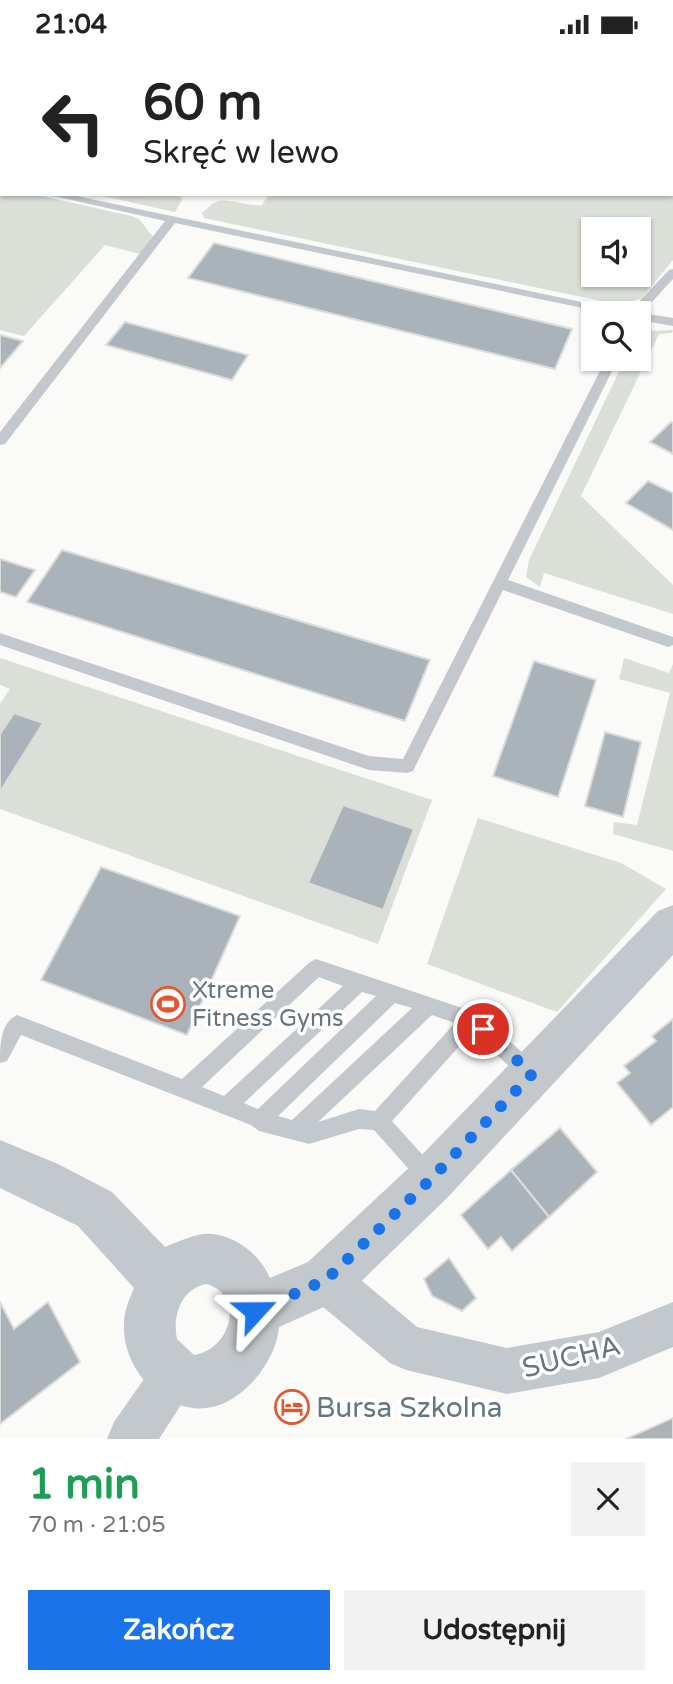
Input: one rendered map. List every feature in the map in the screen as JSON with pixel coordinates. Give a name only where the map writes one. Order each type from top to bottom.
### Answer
[{"type":"street","points":[[255,1311],[326,1280],[431,1179],[673,925]]},
{"type":"street","points":[[0,1164],[41,1181],[95,1209],[163,1282]]},
{"type":"street","points":[[206,1259],[227,1264],[245,1280],[255,1300],[255,1311],[256,1324],[249,1347],[236,1367],[216,1379],[195,1382],[174,1375],[157,1357],[149,1332],[152,1305],[163,1282],[183,1265],[206,1259]]},
{"type":"street","name":"SUCHA","points":[[326,1280],[406,1347],[507,1371],[599,1355],[673,1324]]},
{"type":"street","points":[[131,1439],[174,1375]]},
{"type":"lane","points":[[59,196],[581,304]]},
{"type":"lane","points":[[0,441],[172,221]]},
{"type":"lane","points":[[649,301],[673,272]]},
{"type":"lane","points":[[651,318],[673,322]]},
{"type":"lane","points":[[0,639],[369,763],[407,766],[606,371]]},
{"type":"lane","points":[[499,583],[668,641]]},
{"type":"lane","points":[[183,1091],[316,968],[471,1019],[532,1074]]},
{"type":"lane","points":[[226,1107],[360,982]]},
{"type":"lane","points":[[259,1121],[392,993]]},
{"type":"lane","points":[[295,1130],[429,1005]]},
{"type":"lane","points":[[379,1121],[471,1019]]},
{"type":"lane","points":[[0,1053],[17,1024],[259,1121],[309,1134],[359,1119],[379,1121],[431,1179]]},
{"type":"shaded area","points":[[0,196],[42,196],[131,216],[139,219],[153,237],[140,254],[105,245],[24,336],[0,330]]},
{"type":"shaded area","points":[[103,196],[180,196],[182,200],[175,212]]},
{"type":"shaded area","points":[[268,196],[673,196],[673,260],[651,287],[651,217],[581,217],[581,287],[651,287],[642,298],[633,301],[601,301],[204,218],[202,213],[220,201],[262,205]]},
{"type":"shaded area","points":[[673,330],[672,333],[659,334],[651,351],[651,331]]},
{"type":"shaded area","points":[[619,371],[641,371],[581,496],[673,585],[673,614],[544,573],[540,587],[526,577],[529,560]]},
{"type":"shaded area","points":[[0,658],[432,800],[378,944],[0,809],[0,704],[10,689],[0,685]]},
{"type":"shaded area","points":[[624,658],[669,673],[673,664],[673,851],[613,834],[614,822],[637,825],[670,693],[619,679]]},
{"type":"shaded area","points":[[478,818],[621,863],[666,889],[557,1012],[427,964]]},
{"type":"building","points":[[214,243],[572,329],[555,369],[188,278]]},
{"type":"building","points":[[125,322],[248,355],[232,380],[106,345]]},
{"type":"building","points":[[0,335],[23,341],[0,368]]},
{"type":"building","points":[[673,423],[673,454],[650,442]]},
{"type":"building","points":[[648,481],[673,493],[673,530],[626,503]]},
{"type":"building","points":[[62,550],[430,660],[405,721],[27,602]]},
{"type":"building","points":[[0,559],[35,570],[16,597],[0,592]]},
{"type":"building","points":[[534,661],[596,680],[558,797],[493,776]]},
{"type":"building","points":[[14,713],[43,723],[0,792],[0,734]]},
{"type":"building","points":[[605,732],[641,742],[623,817],[585,806]]},
{"type":"building","points":[[343,805],[414,829],[383,910],[308,883]]},
{"type":"building","points":[[101,867],[240,916],[187,1035],[41,980]]},
{"type":"building","points":[[673,1019],[673,1107],[651,1125],[617,1083],[630,1073],[624,1066],[656,1041],[652,1036]]},
{"type":"building","points":[[560,1128],[597,1172],[549,1217],[511,1170]]},
{"type":"building","points":[[511,1170],[549,1217],[512,1251],[501,1237],[488,1249],[461,1215]]},
{"type":"building","points":[[449,1258],[476,1298],[462,1311],[432,1296],[424,1279]]},
{"type":"building","points":[[0,1302],[14,1329],[48,1302],[80,1362],[0,1424]]},
{"type":"building","points":[[673,1418],[673,1439],[626,1439]]},
{"type":"place","name":"Xtreme Fitness Gyms","points":[[168,1004]]},
{"type":"place","name":"Bursa Szkolna","points":[[292,1407]]},
{"type":"route","points":[[255,1311],[326,1280],[431,1179],[532,1074],[483,1029]]}]
